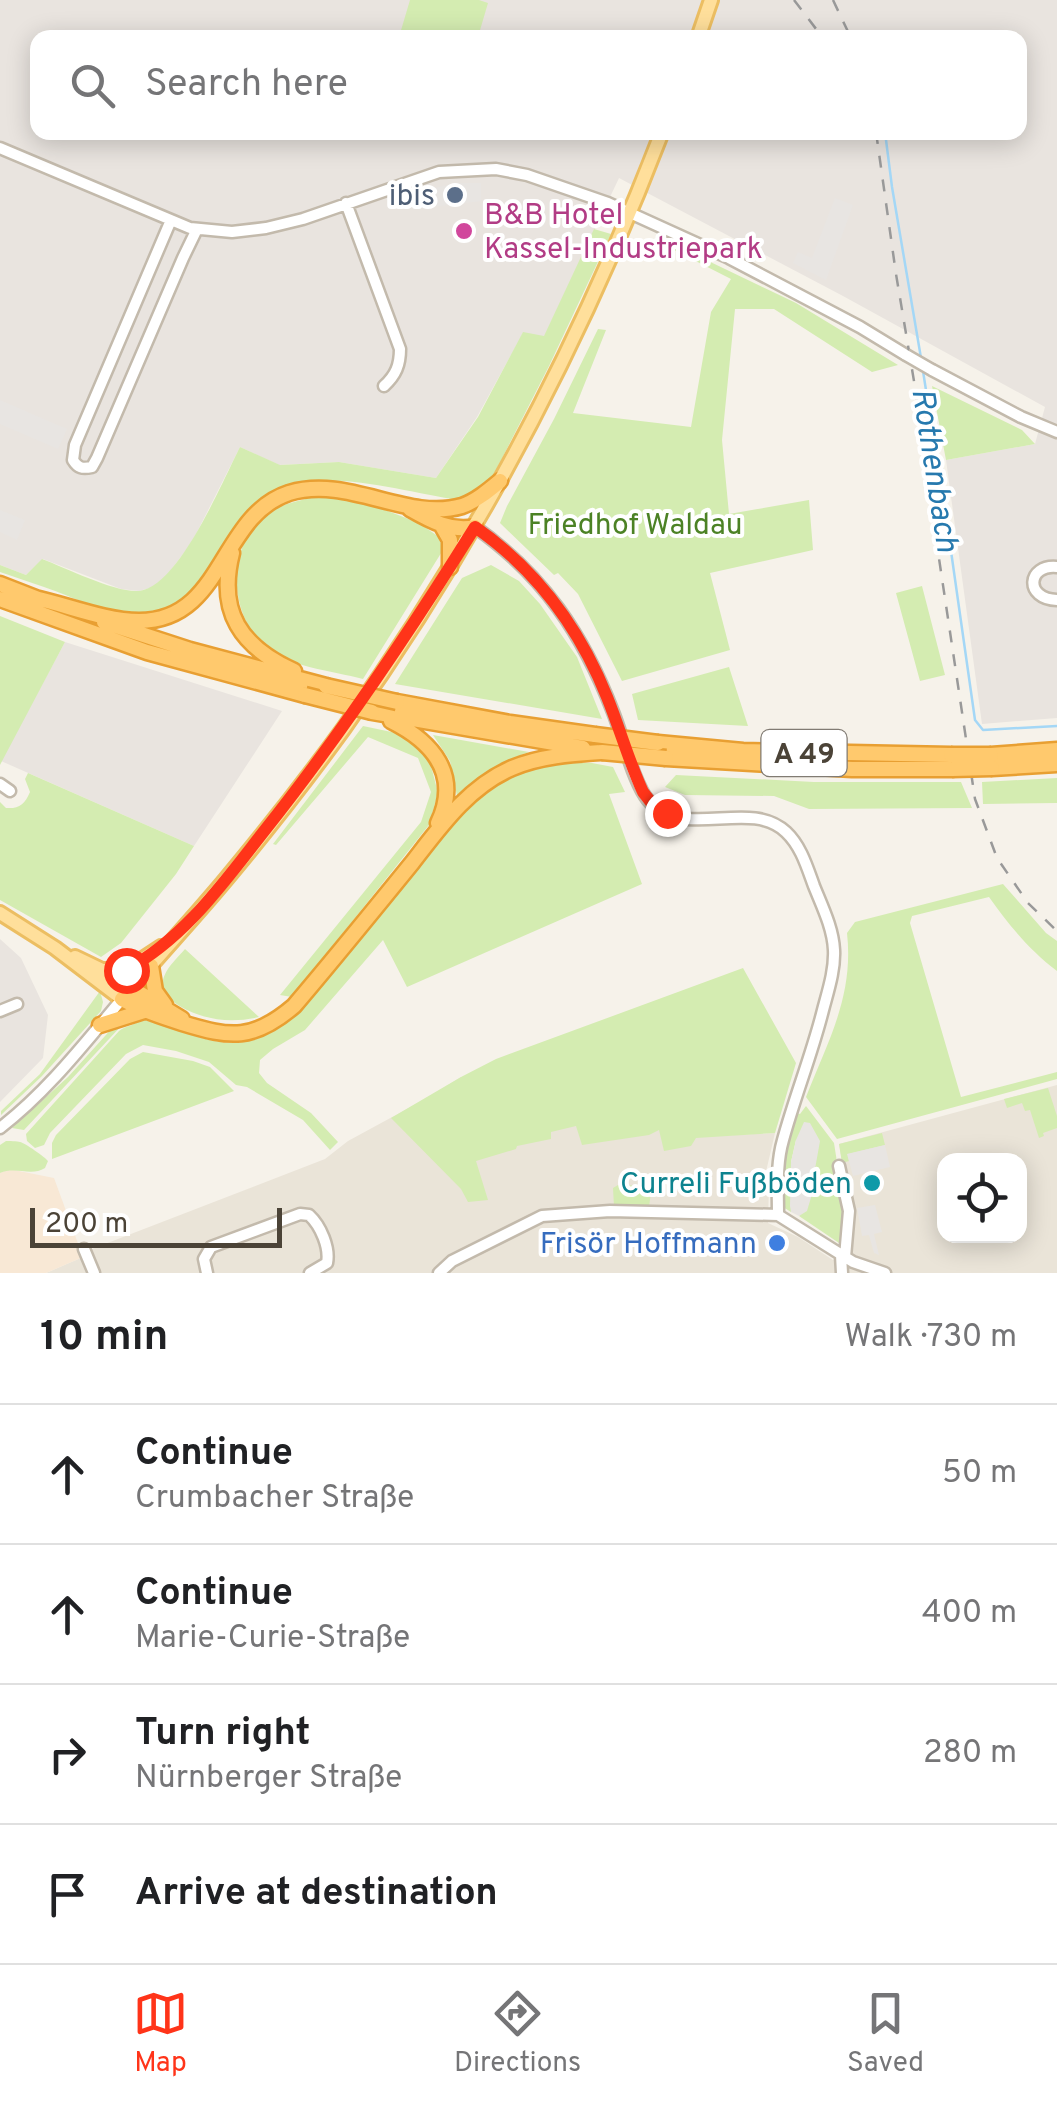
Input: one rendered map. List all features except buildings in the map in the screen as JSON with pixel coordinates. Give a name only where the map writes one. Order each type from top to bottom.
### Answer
[{"type":"highway","points":[[35,598],[134,621],[162,618],[196,598],[257,511],[272,501],[306,489],[342,490],[406,506],[440,509],[465,505],[500,481]]},
{"type":"highway","points":[[406,506],[442,526],[463,530],[475,527]]},
{"type":"highway","points":[[440,509],[475,527]]},
{"type":"highway","points":[[442,526],[450,540],[450,567]]},
{"type":"highway","points":[[236,538],[227,591],[240,628],[264,656],[315,687]]},
{"type":"highway","name":"A 49","points":[[0,584],[385,712],[602,752],[852,769],[992,761],[1057,764]]},
{"type":"highway","name":"A 49","points":[[0,600],[147,652],[315,687],[385,712],[744,751],[952,762]]},
{"type":"highway","points":[[385,712],[423,740],[442,768],[445,800],[430,838]]},
{"type":"highway","name":"A 49","points":[[992,761],[1057,750]]},
{"type":"highway","points":[[127,993],[144,1011],[228,1035],[252,1032],[278,1020],[312,985],[430,838],[474,791],[502,773],[540,759],[602,752]]},
{"type":"highway","points":[[151,966],[155,991],[168,1010]]},
{"type":"highway","points":[[127,993],[168,1010],[195,1027]]},
{"type":"highway","points":[[104,1020],[144,1011]]},
{"type":"main road","points":[[701,30],[712,0]]},
{"type":"main road","points":[[0,913],[127,993],[226,879],[343,730],[475,527],[588,311],[659,140]]},
{"type":"main road","points":[[101,976],[141,962],[178,933]]},
{"type":"street","points":[[0,148],[171,220],[197,229],[232,232],[303,220],[439,172],[496,169],[527,175],[586,195],[782,285],[1006,410],[1057,432]]},
{"type":"street","points":[[346,203],[400,349],[400,363],[384,386]]},
{"type":"street","points":[[171,220],[72,452],[73,460],[85,469],[97,458],[197,229]]},
{"type":"street","points":[[475,527],[529,572],[574,628],[606,695],[643,792],[653,805],[690,819],[763,820],[783,830],[801,852],[828,922],[834,954],[817,1034],[782,1141],[778,1215]]},
{"type":"street","points":[[1057,567],[1044,567],[1034,580],[1038,595],[1044,600],[1057,600]]},
{"type":"street","points":[[101,976],[104,1020]]},
{"type":"street","points":[[0,1128],[29,1103],[127,993]]},
{"type":"street","points":[[0,1011],[17,1004]]},
{"type":"street","points":[[839,1166],[849,1211],[848,1262],[842,1273]]},
{"type":"street","points":[[438,1273],[452,1261],[542,1216],[610,1211],[778,1215],[848,1262],[885,1273]]},
{"type":"street","points":[[207,1273],[204,1259],[211,1247],[300,1214],[310,1215],[316,1222],[329,1255],[327,1264],[310,1273]]},
{"type":"street","points":[[84,1249],[94,1273]]},
{"type":"shaded area","points":[[0,0],[1057,0],[1057,718],[982,724],[946,460],[1035,444],[1045,407],[619,178],[544,337],[523,333],[477,417],[436,478],[339,462],[279,465],[240,447],[192,542],[154,587],[139,591],[121,589],[43,559],[26,575],[0,565]]},
{"type":"shaded area","name":"ibis","points":[[481,183],[481,201],[432,207],[429,189]]},
{"type":"shaded area","points":[[835,198],[853,205],[826,280],[793,263],[798,252],[812,258]]},
{"type":"shaded area","points":[[0,400],[67,429],[58,449],[0,424]]},
{"type":"shaded area","points":[[0,510],[25,520],[17,540],[0,532]]},
{"type":"shaded area","points":[[65,642],[282,711],[194,846],[1,761]]},
{"type":"shaded area","points":[[0,939],[21,958],[48,1015],[43,1058],[0,1102]]},
{"type":"shaded area","points":[[461,1077],[696,1137],[775,1133],[765,1176],[769,1185],[768,1223],[833,1260],[850,1248],[853,1226],[839,1144],[1057,1085],[1057,1273],[46,1273],[92,1249],[325,1159],[348,1141]]},
{"type":"shaded area","points":[[804,1122],[810,1123],[820,1141],[815,1169],[818,1174],[807,1211],[799,1216],[791,1212],[790,1206],[791,1162]]},
{"type":"shaded area","points":[[885,1145],[890,1167],[853,1176],[847,1154]]},
{"type":"shaded area","points":[[9,1169],[54,1178],[83,1257],[46,1273],[0,1273],[0,1173]]},
{"type":"shaded area","points":[[875,1205],[882,1232],[874,1234],[879,1255],[874,1253],[869,1235],[862,1236],[857,1208]]},
{"type":"green space","points":[[410,0],[488,3],[480,30],[401,30]]},
{"type":"green space","points":[[594,229],[611,234],[549,366],[491,480],[459,500],[330,480],[291,485],[261,501],[244,518],[207,576],[190,595],[166,610],[149,614],[95,606],[0,572],[0,565],[26,575],[42,559],[129,591],[154,585],[198,530],[240,447],[280,465],[339,462],[436,478],[478,417],[523,332],[544,336]]},
{"type":"green space","name":"Friedhof Waldau","points":[[675,245],[796,303],[898,365],[872,372],[774,309],[735,309],[722,440],[729,514],[809,500],[813,550],[710,573],[730,650],[622,681],[578,594],[500,523],[598,329],[606,330],[573,413],[691,427],[711,312],[731,279],[672,249]]},
{"type":"green space","points":[[932,386],[1022,430],[1035,444],[946,460]]},
{"type":"green space","points":[[320,496],[367,503],[419,523],[439,537],[443,550],[363,679],[295,663],[271,652],[252,632],[239,602],[240,553],[256,524],[280,507]]},
{"type":"green space","points":[[491,565],[519,581],[540,604],[577,657],[602,719],[395,684],[462,578]]},
{"type":"green space","points":[[922,586],[945,675],[920,681],[896,593]]},
{"type":"green space","points":[[0,616],[65,642],[0,765]]},
{"type":"green space","points":[[729,667],[748,726],[638,720],[632,694]]},
{"type":"green space","points":[[363,726],[401,734],[428,754],[438,793],[429,825],[292,997],[280,995],[421,822],[431,792],[418,758],[368,737],[273,844]]},
{"type":"green space","points":[[433,735],[529,752],[490,770],[457,796],[450,761]]},
{"type":"green space","points":[[549,763],[613,767],[625,792],[609,794],[642,884],[407,987],[383,940],[305,1030],[260,1060],[259,1073],[267,1083],[311,1113],[338,1142],[330,1150],[303,1120],[247,1087],[236,1085],[209,1062],[143,1045],[126,1054],[50,1133],[44,1145],[35,1148],[27,1141],[26,1134],[119,1031],[141,1019],[223,1042],[259,1038],[278,1028],[300,1011],[457,819],[486,790],[514,774]]},
{"type":"green space","points":[[28,773],[194,846],[121,943],[101,957],[0,900],[0,802],[6,808],[24,803],[30,792],[25,779]]},
{"type":"green space","points":[[676,775],[814,782],[961,782],[972,808],[809,809],[774,796],[685,795],[665,787]]},
{"type":"green space","points":[[1057,778],[1057,803],[983,804],[982,782]]},
{"type":"green space","points":[[1003,884],[1057,941],[1057,971],[1020,937],[989,897],[912,916],[910,923],[961,1097],[1057,1072],[1057,1079],[837,1139],[806,1097],[843,998],[847,933],[855,922]]},
{"type":"green space","points":[[185,949],[259,1017],[208,1017],[185,1009],[163,994],[165,975]]},
{"type":"green space","points":[[743,968],[796,1063],[775,1133],[696,1138],[691,1146],[664,1151],[659,1130],[582,1145],[576,1126],[551,1132],[551,1139],[476,1161],[488,1200],[468,1202],[461,1189],[391,1118],[496,1059]]},
{"type":"green space","points":[[100,991],[101,1011],[1,1115],[40,1074]]},
{"type":"green space","points":[[124,1023],[24,1130],[12,1128],[68,1077],[114,1026]]},
{"type":"green space","points":[[143,1052],[210,1067],[234,1091],[52,1159],[56,1135],[130,1059]]},
{"type":"green space","points":[[1048,1088],[1057,1128],[1039,1138],[1030,1110],[1025,1111],[1022,1103],[1007,1108],[1004,1099]]},
{"type":"green space","points":[[806,1106],[834,1143],[845,1213],[843,1241],[839,1243],[799,1216],[815,1170],[796,1140],[791,1162],[791,1212],[783,1207],[789,1137],[797,1113]]},
{"type":"green space","points":[[882,1133],[885,1145],[848,1154],[849,1161],[842,1163],[839,1144]]},
{"type":"green space","points":[[6,1141],[20,1142],[35,1150],[48,1161],[45,1168],[0,1173],[0,1145]]},
{"type":"green space","points":[[647,1186],[651,1192],[649,1207],[614,1207],[613,1188]]},
{"type":"waterway","name":"Rothenbach","points":[[886,140],[921,358]]},
{"type":"waterway","name":"Rothenbach","points":[[923,371],[975,720],[983,730],[1057,726]]},
{"type":"railway","points":[[794,0],[817,30]]},
{"type":"railway","points":[[833,0],[847,30]]},
{"type":"railway","points":[[877,140],[975,799],[997,858],[1028,903],[1057,931]]},
{"type":"place","name":"ibis","points":[[455,195]]},
{"type":"place","name":"B&B Hotel Kassel-Industriepark","points":[[464,231]]},
{"type":"place","name":"Curreli Fußböden","points":[[872,1183]]},
{"type":"place","name":"Frisör Hoffmann","points":[[777,1243]]},
{"type":"route","points":[[126,970],[178,933],[277,815],[343,730],[475,527],[529,572],[574,628],[606,695],[643,792],[653,805],[667,813]]}]
